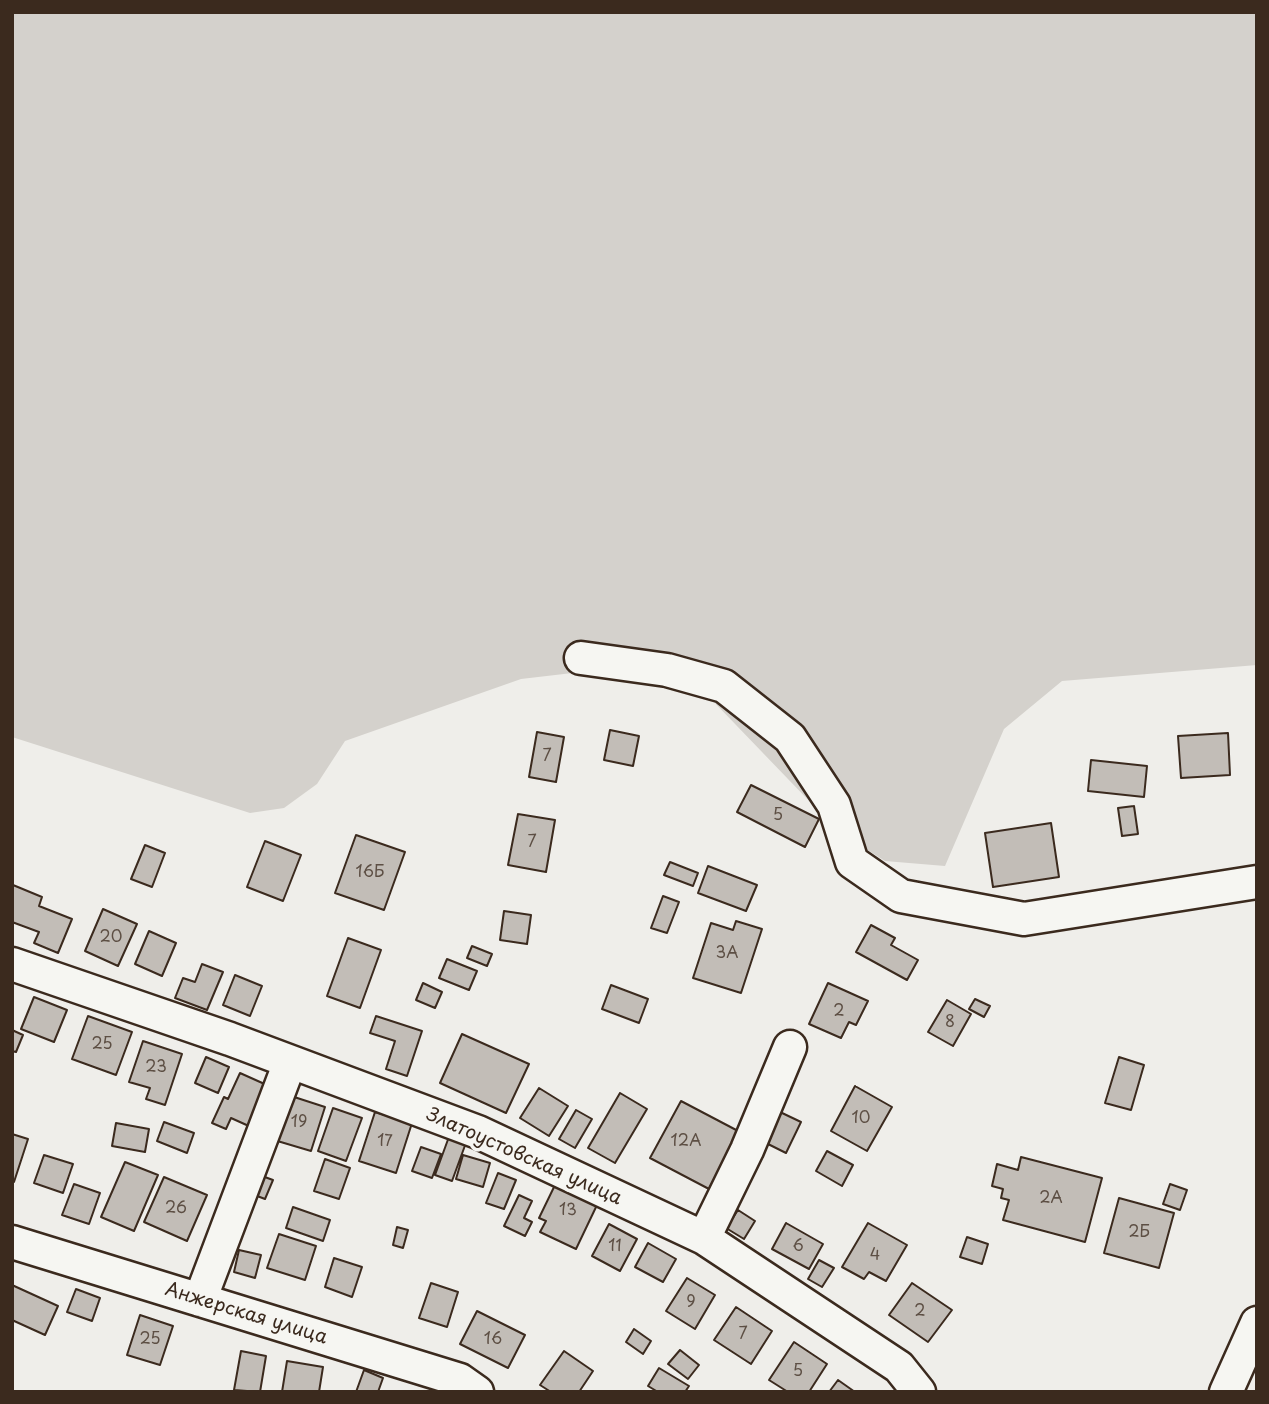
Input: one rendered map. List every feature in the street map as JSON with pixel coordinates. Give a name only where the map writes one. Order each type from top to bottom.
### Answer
[{"type":"street","points":[[581,658],[667,670],[724,686],[790,738],[834,804],[852,862],[901,896],[1024,919],[1257,882]]},
{"type":"street","name":"Златоустовская улица","points":[[12,964],[478,1132],[704,1238],[899,1367],[919,1392]]},
{"type":"street","points":[[704,1238],[747,1150],[790,1047]]},
{"type":"street","points":[[200,1300],[289,1062]]},
{"type":"street","name":"Анжерская улица","points":[[12,1242],[460,1380],[477,1392]]},
{"type":"street","points":[[1226,1392],[1254,1336]]},
{"type":"shaded area","points":[[12,12],[1257,12],[1257,665],[1062,681],[1004,729],[945,866],[885,861],[839,832],[711,699],[598,670],[521,679],[345,741],[317,784],[284,808],[250,813],[12,737]]},
{"type":"building","points":[[610,730],[639,736],[633,766],[604,760]]},
{"type":"building","points":[[537,732],[564,737],[556,782],[529,777]]},
{"type":"building","points":[[1228,733],[1230,775],[1181,778],[1178,736]]},
{"type":"building","points":[[1091,760],[1147,766],[1144,797],[1088,791]]},
{"type":"building","points":[[751,785],[819,819],[805,847],[737,812]]},
{"type":"building","points":[[1134,806],[1138,834],[1122,836],[1118,808]]},
{"type":"building","points":[[518,814],[555,820],[546,872],[508,865]]},
{"type":"building","points":[[1051,823],[1059,877],[993,887],[985,833]]},
{"type":"building","points":[[356,835],[405,852],[384,910],[335,893]]},
{"type":"building","points":[[265,841],[301,855],[283,901],[247,887]]},
{"type":"building","points":[[145,845],[165,853],[152,887],[131,879]]},
{"type":"building","points":[[670,862],[698,873],[693,886],[664,875]]},
{"type":"building","points":[[708,866],[757,885],[746,911],[698,893]]},
{"type":"building","points":[[13,885],[42,897],[39,906],[72,919],[58,953],[34,943],[39,932],[12,922]]},
{"type":"building","points":[[663,896],[679,902],[667,933],[651,928]]},
{"type":"building","points":[[103,909],[137,924],[118,966],[85,951]]},
{"type":"building","points":[[504,911],[531,915],[527,944],[500,940]]},
{"type":"building","points":[[736,921],[762,929],[741,993],[693,978],[711,923],[733,930]]},
{"type":"building","points":[[871,925],[895,938],[891,945],[918,960],[907,980],[856,952]]},
{"type":"building","points":[[149,931],[176,943],[162,976],[135,964]]},
{"type":"building","points":[[348,938],[381,950],[360,1008],[327,996]]},
{"type":"building","points":[[472,946],[492,954],[487,966],[467,958]]},
{"type":"building","points":[[447,959],[477,971],[469,990],[439,978]]},
{"type":"building","points":[[202,964],[223,972],[207,1010],[175,998],[183,978],[195,982]]},
{"type":"building","points":[[235,975],[262,986],[250,1016],[223,1005]]},
{"type":"building","points":[[423,983],[442,992],[435,1008],[416,1000]]},
{"type":"building","points":[[828,983],[868,1001],[856,1025],[849,1022],[841,1038],[809,1024]]},
{"type":"building","points":[[611,985],[648,999],[639,1023],[602,1009]]},
{"type":"building","points":[[34,997],[67,1010],[54,1042],[21,1029]]},
{"type":"building","points":[[975,999],[990,1006],[984,1017],[969,1009]]},
{"type":"building","points":[[947,1000],[971,1014],[953,1046],[928,1032]]},
{"type":"building","points":[[88,1016],[132,1032],[116,1075],[72,1059]]},
{"type":"building","points":[[376,1016],[422,1031],[407,1076],[386,1069],[395,1041],[370,1033]]},
{"type":"building","points":[[12,1030],[23,1035],[16,1052],[12,1051]]},
{"type":"building","points":[[462,1034],[529,1064],[506,1113],[440,1083]]},
{"type":"building","points":[[143,1041],[182,1054],[165,1105],[146,1099],[150,1088],[129,1082]]},
{"type":"building","points":[[206,1057],[229,1067],[218,1093],[195,1083]]},
{"type":"building","points":[[1119,1057],[1144,1065],[1131,1110],[1105,1103]]},
{"type":"building","points":[[240,1073],[269,1086],[251,1127],[231,1118],[226,1129],[212,1123],[224,1097],[228,1099]]},
{"type":"building","points":[[855,1086],[892,1107],[867,1151],[831,1131]]},
{"type":"building","points":[[539,1088],[568,1106],[549,1136],[520,1118]]},
{"type":"building","points":[[620,1093],[647,1109],[615,1163],[588,1148]]},
{"type":"building","points":[[288,1095],[325,1107],[311,1151],[274,1140]]},
{"type":"building","points":[[681,1101],[740,1132],[709,1189],[650,1158]]},
{"type":"building","points":[[333,1108],[362,1118],[346,1161],[318,1151]]},
{"type":"building","points":[[576,1110],[592,1119],[575,1148],[559,1139]]},
{"type":"building","points":[[375,1112],[412,1123],[396,1173],[359,1161]]},
{"type":"building","points":[[780,1112],[801,1122],[786,1153],[766,1143]]},
{"type":"building","points":[[164,1122],[194,1133],[187,1153],[157,1141]]},
{"type":"building","points":[[116,1123],[149,1129],[145,1152],[112,1146]]},
{"type":"building","points":[[12,1134],[28,1139],[14,1182],[12,1182]]},
{"type":"building","points":[[450,1134],[467,1140],[452,1181],[435,1175]]},
{"type":"building","points":[[421,1147],[441,1154],[432,1178],[412,1171]]},
{"type":"building","points":[[827,1151],[853,1165],[842,1186],[816,1171]]},
{"type":"building","points":[[44,1155],[73,1164],[63,1193],[34,1183]]},
{"type":"building","points":[[463,1155],[490,1163],[483,1187],[456,1179]]},
{"type":"building","points":[[1021,1157],[1102,1178],[1085,1242],[1003,1220],[1009,1200],[1001,1198],[1003,1189],[992,1186],[997,1164],[1018,1170]]},
{"type":"building","points":[[325,1159],[350,1168],[339,1199],[314,1191]]},
{"type":"building","points":[[125,1162],[158,1175],[134,1231],[101,1217]]},
{"type":"building","points":[[251,1172],[273,1180],[265,1199],[244,1191]]},
{"type":"building","points":[[498,1173],[516,1180],[504,1209],[486,1203]]},
{"type":"building","points":[[164,1177],[207,1195],[187,1241],[144,1222]]},
{"type":"building","points":[[74,1184],[100,1193],[89,1224],[62,1215]]},
{"type":"building","points":[[1170,1184],[1187,1190],[1180,1210],[1163,1204]]},
{"type":"building","points":[[555,1185],[597,1205],[576,1249],[540,1232],[546,1221],[539,1218]]},
{"type":"building","points":[[519,1195],[532,1201],[524,1218],[532,1222],[525,1236],[504,1226]]},
{"type":"building","points":[[1119,1198],[1174,1213],[1159,1268],[1104,1253]]},
{"type":"building","points":[[293,1207],[330,1220],[323,1241],[286,1228]]},
{"type":"building","points":[[738,1210],[755,1221],[744,1239],[726,1228]]},
{"type":"building","points":[[786,1223],[823,1244],[809,1269],[772,1249]]},
{"type":"building","points":[[868,1223],[907,1245],[886,1281],[869,1272],[864,1279],[842,1267]]},
{"type":"building","points":[[609,1224],[637,1239],[620,1271],[592,1256]]},
{"type":"building","points":[[397,1227],[408,1230],[403,1248],[393,1245]]},
{"type":"building","points":[[279,1234],[316,1246],[305,1280],[267,1268]]},
{"type":"building","points":[[967,1237],[988,1244],[982,1264],[960,1257]]},
{"type":"building","points":[[648,1243],[676,1259],[663,1282],[635,1267]]},
{"type":"building","points":[[239,1250],[261,1255],[255,1278],[234,1272]]},
{"type":"building","points":[[334,1258],[362,1267],[352,1297],[325,1287]]},
{"type":"building","points":[[819,1260],[834,1268],[822,1287],[808,1279]]},
{"type":"building","points":[[687,1278],[715,1295],[695,1329],[666,1311]]},
{"type":"building","points":[[431,1283],[458,1292],[447,1327],[419,1318]]},
{"type":"building","points":[[912,1283],[952,1310],[928,1342],[889,1315]]},
{"type":"building","points":[[12,1285],[58,1306],[45,1335],[12,1320]]},
{"type":"building","points":[[76,1289],[100,1298],[92,1321],[67,1312]]},
{"type":"building","points":[[736,1307],[772,1331],[751,1364],[714,1340]]},
{"type":"building","points":[[477,1311],[525,1335],[508,1368],[460,1344]]},
{"type":"building","points":[[140,1315],[173,1326],[160,1365],[127,1355]]},
{"type":"building","points":[[634,1329],[651,1341],[643,1354],[626,1342]]},
{"type":"building","points":[[794,1342],[827,1364],[809,1392],[788,1392],[769,1380]]},
{"type":"building","points":[[680,1350],[699,1365],[688,1379],[668,1364]]},
{"type":"building","points":[[241,1351],[266,1356],[260,1392],[234,1390]]},
{"type":"building","points":[[564,1351],[593,1371],[579,1392],[551,1392],[540,1385]]},
{"type":"building","points":[[287,1361],[323,1367],[319,1392],[282,1392]]},
{"type":"building","points":[[659,1368],[689,1386],[685,1392],[658,1392],[648,1386]]},
{"type":"building","points":[[364,1370],[383,1378],[378,1392],[356,1392]]},
{"type":"building","points":[[838,1380],[855,1392],[829,1392]]}]
